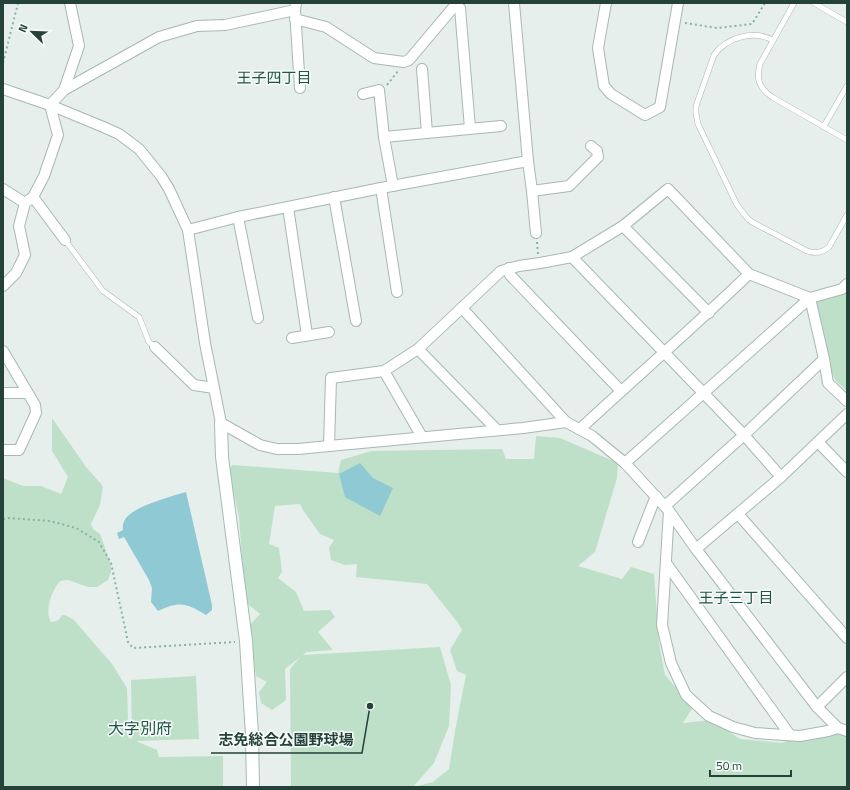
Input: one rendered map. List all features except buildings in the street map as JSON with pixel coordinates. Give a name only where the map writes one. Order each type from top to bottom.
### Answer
[{"type":"street","points":[[64,90],[79,46],[70,3]]},
{"type":"street","points":[[514,3],[536,233]]},
{"type":"street","points":[[606,3],[598,48],[604,86],[611,94],[645,115],[660,106],[676,22],[678,3]]},
{"type":"street","points":[[50,105],[64,90],[160,37],[197,26],[225,25],[295,11],[326,27],[374,58],[404,62],[410,60],[456,4],[460,8],[470,128]]},
{"type":"street","points":[[295,11],[300,88]]},
{"type":"street","points":[[422,68],[427,132]]},
{"type":"street","points":[[3,89],[50,105],[101,126],[119,134],[139,149],[161,176],[169,189],[188,230],[205,343],[221,423],[222,458],[246,642],[252,735],[253,787]]},
{"type":"street","points":[[363,94],[379,90],[384,136],[393,186]]},
{"type":"street","points":[[3,286],[16,274],[25,255],[19,226],[29,200],[44,176],[58,135],[50,105]]},
{"type":"street","points":[[384,136],[501,126]]},
{"type":"street","points":[[532,191],[569,186],[598,157],[597,151],[591,146]]},
{"type":"street","points":[[188,230],[238,217],[381,188],[528,161]]},
{"type":"street","points":[[381,188],[397,292]]},
{"type":"street","points":[[3,189],[29,200],[65,240]]},
{"type":"street","points":[[330,446],[331,378],[384,371],[418,349],[501,272],[509,268],[540,264],[572,257],[623,226],[668,190],[750,274],[810,298]]},
{"type":"street","points":[[334,198],[356,321]]},
{"type":"street","points":[[288,207],[307,335]]},
{"type":"street","points":[[238,217],[258,318]]},
{"type":"street","points":[[623,226],[709,313]]},
{"type":"street","points":[[572,257],[744,435],[781,477]]},
{"type":"street","points":[[509,268],[510,275],[621,391]]},
{"type":"street","points":[[580,429],[750,274]]},
{"type":"street","points":[[625,463],[810,298],[842,289],[847,284]]},
{"type":"street","points":[[810,298],[828,383],[847,401]]},
{"type":"street","points":[[462,308],[566,422],[592,436],[625,463],[667,508],[696,549],[816,707],[842,729]]},
{"type":"street","points":[[292,338],[329,332]]},
{"type":"street","points":[[154,347],[194,385],[214,388]]},
{"type":"street","points":[[418,349],[497,430]]},
{"type":"street","points":[[3,351],[34,405],[36,413],[19,450],[3,450]]},
{"type":"street","points":[[824,360],[667,508],[666,563],[662,625],[671,664],[686,695],[709,716],[733,727],[755,733],[800,736],[842,729]]},
{"type":"street","points":[[384,371],[422,437]]},
{"type":"street","points":[[3,393],[27,392]]},
{"type":"street","points":[[696,549],[781,477],[847,414]]},
{"type":"street","points":[[221,423],[260,445],[277,449],[298,449],[566,422]]},
{"type":"street","points":[[818,442],[847,472]]},
{"type":"street","points":[[638,542],[656,496]]},
{"type":"street","points":[[738,514],[847,638]]},
{"type":"street","points":[[666,563],[790,735]]},
{"type":"street","points":[[816,707],[847,677]]},
{"type":"lane","points":[[794,3],[760,64],[758,70],[761,87],[772,97],[847,140]]},
{"type":"lane","points":[[814,3],[847,22]]},
{"type":"lane","points":[[773,40],[765,36],[747,36],[731,41],[717,51],[696,106],[698,124],[737,205],[752,222],[811,252],[818,252],[829,247],[847,215]]},
{"type":"lane","points":[[824,126],[847,86]]},
{"type":"lane","points":[[65,240],[103,291],[139,317],[149,342],[154,347]]},
{"type":"path","points":[[3,63],[18,3]]},
{"type":"path","points":[[676,22],[717,28],[752,24],[765,3]]},
{"type":"path","points":[[379,92],[384,90],[404,62]]},
{"type":"path","points":[[536,233],[540,264]]},
{"type":"path","points":[[3,519],[9,518],[50,521],[76,528],[99,542],[111,563],[128,642],[133,648],[246,642]]},
{"type":"green space","points":[[847,291],[847,391],[836,381],[832,373],[814,300],[843,294]]},
{"type":"green space","points":[[52,418],[86,467],[103,487],[100,505],[91,524],[93,529],[100,534],[111,565],[111,572],[108,580],[97,587],[88,587],[68,580],[60,581],[54,590],[50,601],[48,612],[51,622],[58,620],[62,615],[74,620],[112,664],[127,688],[128,717],[125,728],[129,738],[132,739],[131,680],[196,676],[199,739],[136,741],[157,750],[159,757],[223,756],[223,787],[3,787],[3,478],[23,486],[41,486],[61,494],[68,477],[52,451]]},
{"type":"green space","points":[[536,436],[560,438],[618,463],[617,478],[595,552],[578,566],[622,579],[631,567],[654,574],[659,643],[665,675],[693,707],[683,723],[711,720],[740,739],[782,743],[816,727],[847,735],[847,787],[413,787],[291,787],[290,669],[300,657],[285,669],[286,700],[272,710],[261,703],[259,692],[267,682],[256,676],[249,626],[260,614],[245,602],[239,517],[233,490],[220,476],[233,465],[338,473],[341,460],[371,451],[502,449],[506,459],[534,459]],"holes":[[[300,504],[320,534],[334,540],[329,548],[331,560],[345,565],[357,564],[356,577],[427,584],[458,623],[462,630],[450,650],[457,671],[466,675],[449,769],[433,782],[413,787],[434,763],[449,726],[451,685],[440,647],[303,655],[306,652],[333,650],[318,632],[335,617],[330,610],[304,611],[296,592],[278,578],[282,572],[279,548],[269,544],[275,506]]]},
{"type":"water","points":[[360,463],[373,478],[393,488],[380,516],[345,497],[339,474]]},
{"type":"water","points":[[186,492],[212,605],[212,610],[206,615],[193,608],[183,605],[172,606],[158,611],[151,602],[152,588],[149,580],[124,537],[119,539],[117,533],[123,530],[124,521],[133,512],[155,502]]},
{"type":"place","name":"志免総合公園野球場","points":[[370,706]]},
{"type":"district","name":"王子四丁目","points":[[274,78]]},
{"type":"district","name":"王子三丁目","points":[[736,598]]},
{"type":"district","name":"大字別府","points":[[140,728]]}]
